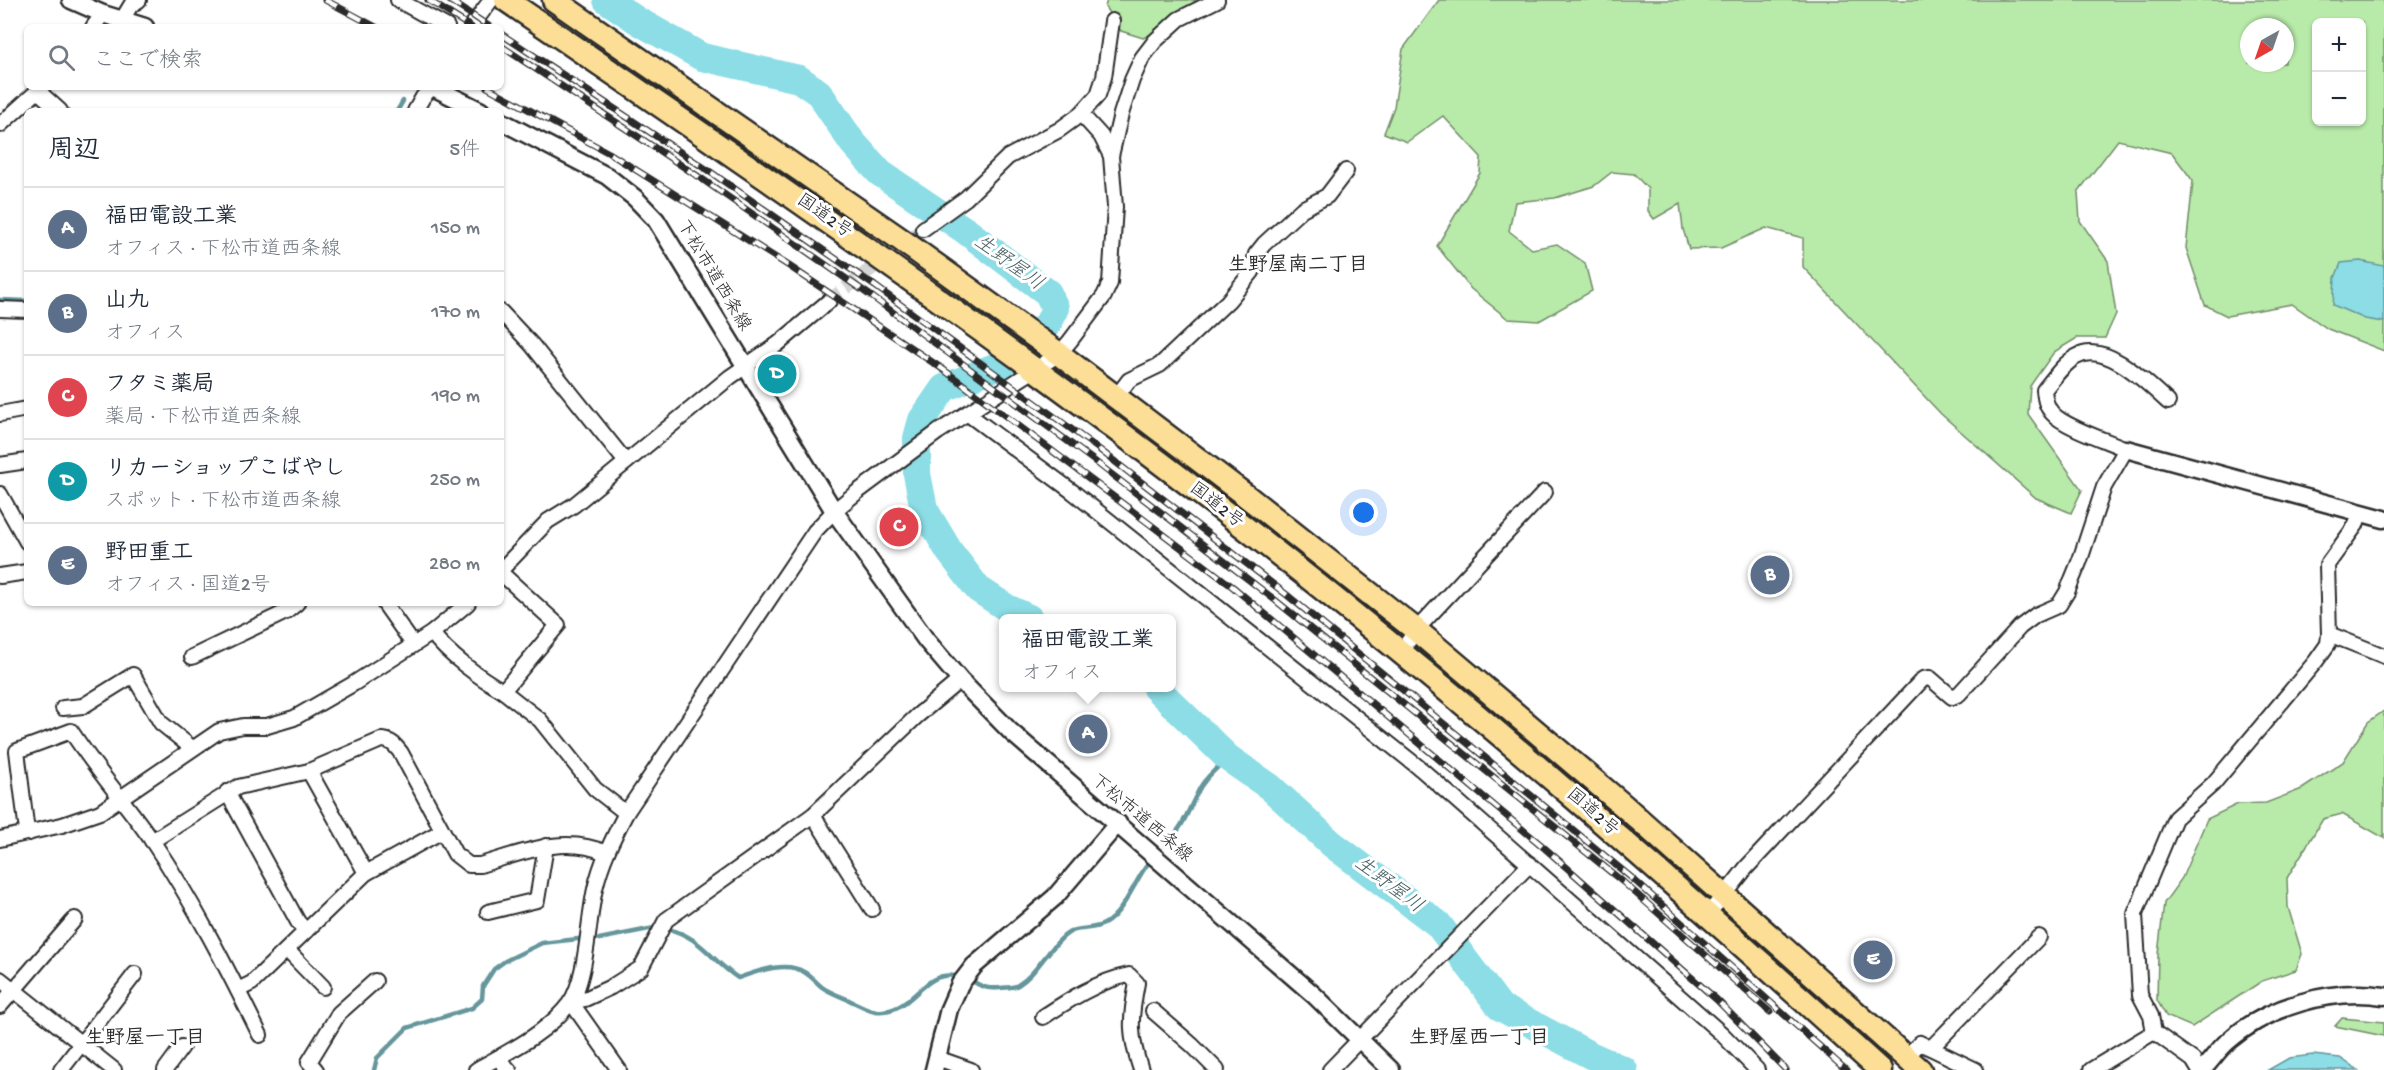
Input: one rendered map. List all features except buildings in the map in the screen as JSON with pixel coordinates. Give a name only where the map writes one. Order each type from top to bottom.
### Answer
[{"type":"highway","name":"国道2号","points":[[506,0],[728,150],[1031,365],[1228,514],[1401,652],[1588,808],[1880,1070]]},
{"type":"highway","name":"国道2号","points":[[554,0],[891,232],[1052,349],[1245,495],[1416,630],[1624,806],[1913,1064]]},
{"type":"street","points":[[71,0],[98,20],[122,20],[135,24]]},
{"type":"street","points":[[122,20],[131,5],[139,0]]},
{"type":"street","points":[[398,0],[442,24]]},
{"type":"street","points":[[473,24],[491,0]]},
{"type":"street","points":[[476,1070],[498,1058],[558,1017],[571,1002],[578,986],[595,889],[606,853],[626,813],[815,531],[834,511],[909,454],[968,414],[1052,349],[1104,296],[1110,283],[1115,207],[1111,156],[1120,114],[1132,80],[1155,41],[1179,20],[1217,0]]},
{"type":"street","points":[[923,229],[966,198],[1008,157],[1059,130],[1081,114],[1098,95],[1104,77],[1112,21]]},
{"type":"street","points":[[0,125],[39,90]]},
{"type":"street","points":[[41,90],[57,108]]},
{"type":"street","points":[[417,108],[430,90]]},
{"type":"street","points":[[439,90],[476,108]]},
{"type":"street","points":[[1081,114],[1101,136],[1111,156]]},
{"type":"street","name":"下松市道西条線","points":[[504,123],[607,176],[635,198],[656,220],[834,511],[926,640],[960,680],[1011,732],[1068,783],[1119,823],[1314,995],[1390,1070]]},
{"type":"street","points":[[1116,397],[1129,380],[1160,365],[1228,301],[1252,272],[1256,254],[1264,244],[1302,208],[1327,196],[1346,171]]},
{"type":"street","points":[[504,569],[548,521],[574,505],[829,301]]},
{"type":"street","points":[[0,309],[24,310]]},
{"type":"street","points":[[504,315],[532,345],[626,462]]},
{"type":"street","points":[[2168,402],[2122,362],[2095,354],[2078,355],[2061,369],[2044,390],[2046,403],[2054,415],[2077,429],[2126,449],[2384,519]]},
{"type":"street","points":[[0,414],[24,410]]},
{"type":"street","points":[[968,414],[1073,492],[1422,770],[1722,1034],[1757,1070]]},
{"type":"street","points":[[1706,915],[1724,897],[1746,868],[1923,679],[1930,678],[1952,697],[1959,694],[2020,627],[2036,615],[2058,605],[2067,592],[2080,560],[2104,487],[2126,449]]},
{"type":"street","points":[[0,465],[24,462]]},
{"type":"street","points":[[1401,652],[1416,630],[1545,492]]},
{"type":"street","points":[[0,494],[24,537]]},
{"type":"street","points":[[2360,513],[2356,525],[2327,565],[2328,644],[2213,784],[2175,818],[2135,914],[2140,995],[2151,1016],[2154,1032],[2193,1060],[2201,1070],[2228,1042],[2260,1019],[2295,1004],[2337,995],[2384,996]]},
{"type":"street","points":[[0,576],[24,572]]},
{"type":"street","points":[[503,691],[558,625],[504,575]]},
{"type":"street","points":[[192,657],[286,612],[293,606]]},
{"type":"street","points":[[386,606],[413,644]]},
{"type":"street","points":[[0,839],[100,812],[219,731],[243,726],[267,726],[294,718],[353,684],[432,633],[464,606]]},
{"type":"street","points":[[432,633],[439,642],[489,684],[503,691],[540,720],[595,789],[626,813]]},
{"type":"street","points":[[2329,634],[2384,656]]},
{"type":"street","points":[[63,708],[83,706],[133,675],[161,723],[192,748]]},
{"type":"street","points":[[571,1002],[585,999],[611,987],[641,968],[666,920],[813,814],[917,716],[960,680]]},
{"type":"street","points":[[29,833],[17,751],[70,731],[94,768],[152,841],[238,990],[260,1035]]},
{"type":"street","points":[[152,841],[228,792],[256,782],[309,771],[381,740],[388,740],[401,753],[455,854],[469,865],[480,865],[560,844],[592,846],[606,853]]},
{"type":"street","points":[[309,771],[366,873]]},
{"type":"street","points":[[228,792],[298,922],[306,931]]},
{"type":"street","points":[[813,814],[872,909]]},
{"type":"street","points":[[970,1070],[935,1064],[949,1009],[960,984],[974,966],[1055,897],[1119,823]]},
{"type":"street","points":[[238,990],[252,983],[366,873],[442,831]]},
{"type":"street","points":[[488,912],[537,900],[546,846]]},
{"type":"street","points":[[1330,1070],[1530,864]]},
{"type":"street","points":[[0,1006],[75,918]]},
{"type":"street","points":[[1931,1048],[2039,937]]},
{"type":"street","points":[[287,950],[323,987]]},
{"type":"street","points":[[61,1070],[135,974]]},
{"type":"street","points":[[1042,1017],[1106,982],[1129,975],[1137,983],[1130,1016],[1132,1046],[1141,1070]]},
{"type":"street","points":[[0,979],[114,1070]]},
{"type":"street","points":[[316,1070],[309,1062],[339,1013],[375,981]]},
{"type":"street","points":[[571,1002],[618,1070]]},
{"type":"street","points":[[1153,1011],[1217,1070]]},
{"type":"street","points":[[2091,1070],[2154,1032]]},
{"type":"street","points":[[1913,1064],[1920,1043],[1976,1070]]},
{"type":"street","points":[[165,1070],[182,1047]]},
{"type":"street","points":[[498,1058],[509,1070]]},
{"type":"green space","points":[[1107,0],[1196,0],[1172,23],[1143,38],[1121,31],[1105,7]]},
{"type":"green space","points":[[1439,0],[2384,0],[2384,351],[2328,329],[2292,304],[2227,316],[2205,305],[2186,248],[2193,181],[2172,153],[2118,140],[2078,192],[2080,221],[2108,261],[2116,314],[2105,338],[2077,338],[2054,352],[2030,386],[2028,414],[2082,490],[2071,513],[2036,498],[1941,414],[1803,267],[1803,238],[1766,228],[1721,248],[1689,249],[1683,229],[1680,204],[1654,219],[1648,211],[1648,189],[1634,174],[1612,172],[1594,186],[1555,198],[1515,202],[1509,231],[1532,249],[1557,244],[1585,263],[1592,291],[1539,321],[1508,319],[1471,289],[1437,246],[1480,173],[1481,157],[1443,116],[1407,142],[1384,133],[1394,107],[1403,49]]},
{"type":"green space","points":[[2384,711],[2384,838],[2342,814],[2323,819],[2287,878],[2288,907],[2302,954],[2296,970],[2262,981],[2192,1027],[2166,1016],[2157,1000],[2158,954],[2164,903],[2182,878],[2207,819],[2238,804],[2266,803],[2302,789],[2343,762],[2368,722]]},
{"type":"green space","points":[[2342,1018],[2384,1022],[2384,1036],[2335,1026]]},
{"type":"water","points":[[2360,261],[2384,266],[2384,322],[2365,319],[2333,305],[2335,278],[2341,263]]},
{"type":"water","points":[[2313,1055],[2340,1058],[2358,1070],[2268,1070],[2289,1058]]},
{"type":"waterway","name":"生野屋川","points":[[607,0],[638,21],[702,57],[799,79],[819,93],[852,142],[880,173],[966,231],[1048,293],[1055,308],[1048,324],[1002,364],[944,388],[922,420],[917,438],[917,474],[924,509],[949,551],[978,589],[1020,614]]},
{"type":"waterway","points":[[399,108],[403,101]]},
{"type":"waterway","points":[[0,300],[24,301]]},
{"type":"waterway","name":"生野屋川","points":[[1160,692],[1228,758],[1270,787],[1332,844],[1438,924],[1500,1007],[1590,1055],[1624,1070]]},
{"type":"waterway","points":[[1166,845],[1182,823],[1204,782],[1228,758]]},
{"type":"waterway","points":[[974,982],[990,988],[1018,985],[1067,934],[1104,924],[1111,919],[1123,905],[1147,865]]},
{"type":"waterway","points":[[599,939],[654,928]]},
{"type":"waterway","points":[[667,929],[678,932],[697,943],[738,978],[771,968],[789,967],[807,974],[828,991],[876,1011],[899,1006],[925,985],[943,976],[955,976]]},
{"type":"waterway","points":[[374,1070],[377,1058],[407,1028],[472,1008],[482,999],[483,986],[494,969],[505,961],[542,943],[578,939]]},
{"type":"tunnel","points":[[829,301],[923,229]]},
{"type":"railway","points":[[325,0],[370,24]]},
{"type":"railway","points":[[428,0],[466,24]]},
{"type":"railway","points":[[449,0],[485,24]]},
{"type":"railway","points":[[504,36],[709,171],[875,286],[1100,450],[1287,595],[1633,879],[1846,1070]]},
{"type":"railway","points":[[504,48],[702,179],[871,296],[1093,460],[1275,600],[1623,882],[1770,1012]]},
{"type":"railway","points":[[493,90],[609,153],[789,266],[944,370],[1233,587],[1540,844],[1717,1000],[1786,1070]]},
{"type":"place","name":"リカーショップこばやし","points":[[777,374]]},
{"type":"place","name":"フタミ薬局","points":[[899,527]]},
{"type":"place","name":"山九","points":[[1770,575]]},
{"type":"place","name":"福田電設工業","points":[[1088,734]]},
{"type":"place","name":"野田重工","points":[[1873,960]]},
{"type":"district","name":"生野屋南二丁目","points":[[1298,266]]},
{"type":"district","name":"生野屋一丁目","points":[[145,1039]]},
{"type":"district","name":"生野屋西一丁目","points":[[1479,1039]]}]
